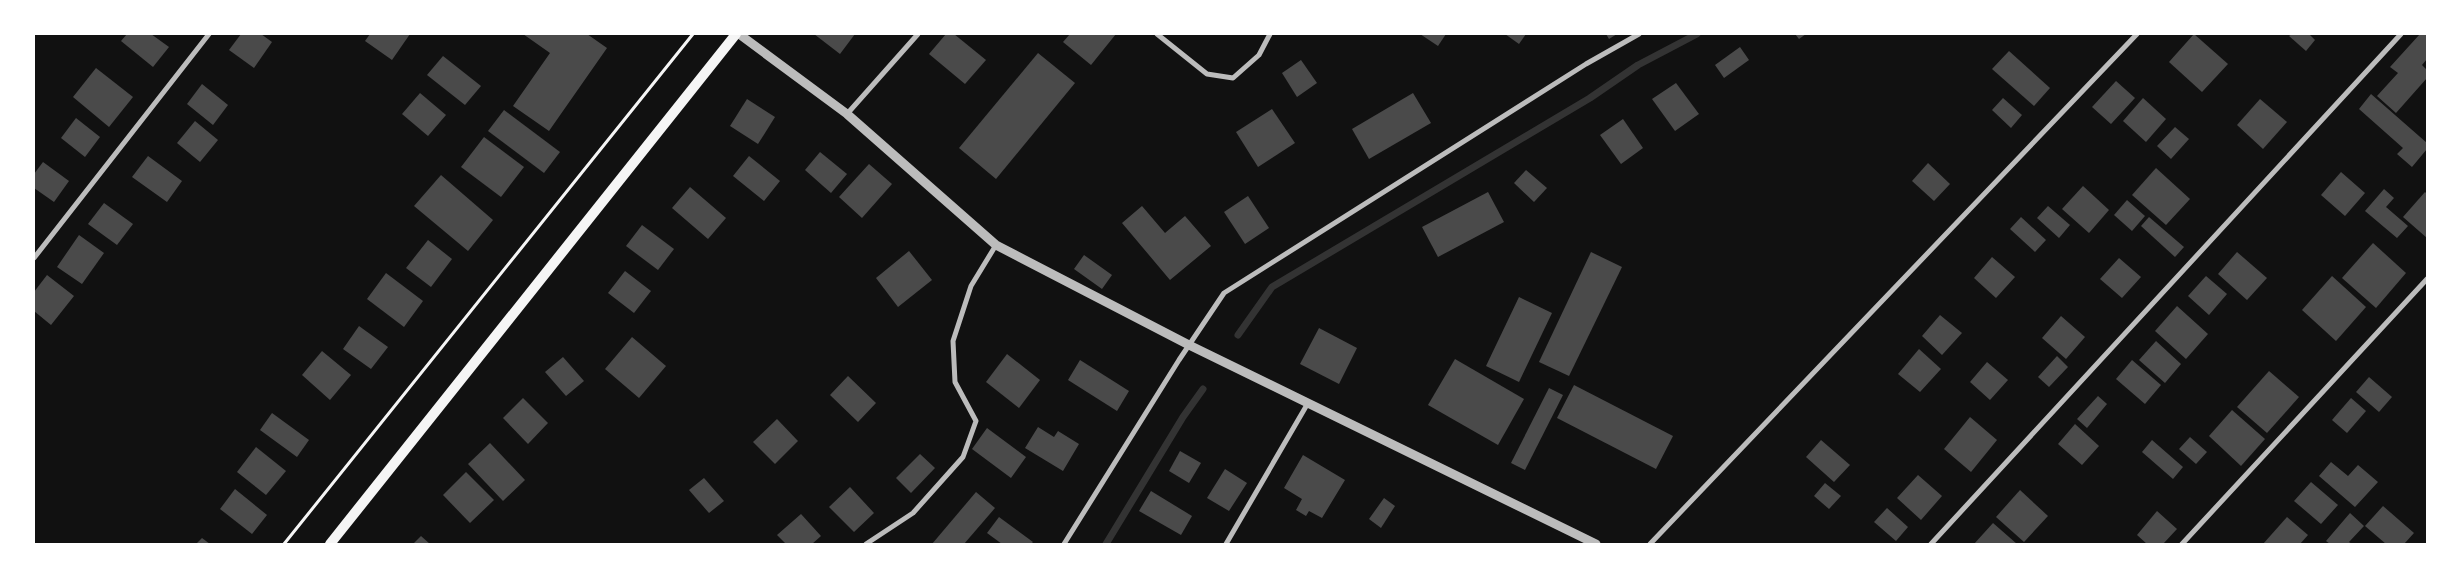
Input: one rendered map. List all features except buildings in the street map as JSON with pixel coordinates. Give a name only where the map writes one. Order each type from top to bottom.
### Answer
[{"type":"main road","points":[[330,544],[737,34]]},
{"type":"street","points":[[34,258],[209,34]]},
{"type":"street","points":[[737,34],[847,114],[996,245],[1189,345],[1596,544]]},
{"type":"street","points":[[847,114],[918,34]]},
{"type":"street","points":[[1157,34],[1207,74],[1233,78],[1259,55],[1270,34]]},
{"type":"street","points":[[1064,544],[1189,345],[1224,293],[1586,64],[1639,34]]},
{"type":"street","points":[[1650,544],[2137,34]]},
{"type":"street","points":[[1931,544],[2401,34]]},
{"type":"street","points":[[866,544],[913,513],[963,457],[976,421],[955,382],[953,341],[972,286],[996,245]]},
{"type":"street","points":[[2182,544],[2427,279]]},
{"type":"street","points":[[1226,544],[1308,403]]},
{"type":"path","points":[[284,544],[694,34]]},
{"type":"waterway","points":[[1238,335],[1272,287],[1590,98],[1638,65],[1697,34]]},
{"type":"waterway","points":[[1106,544],[1183,417],[1203,389]]}]
